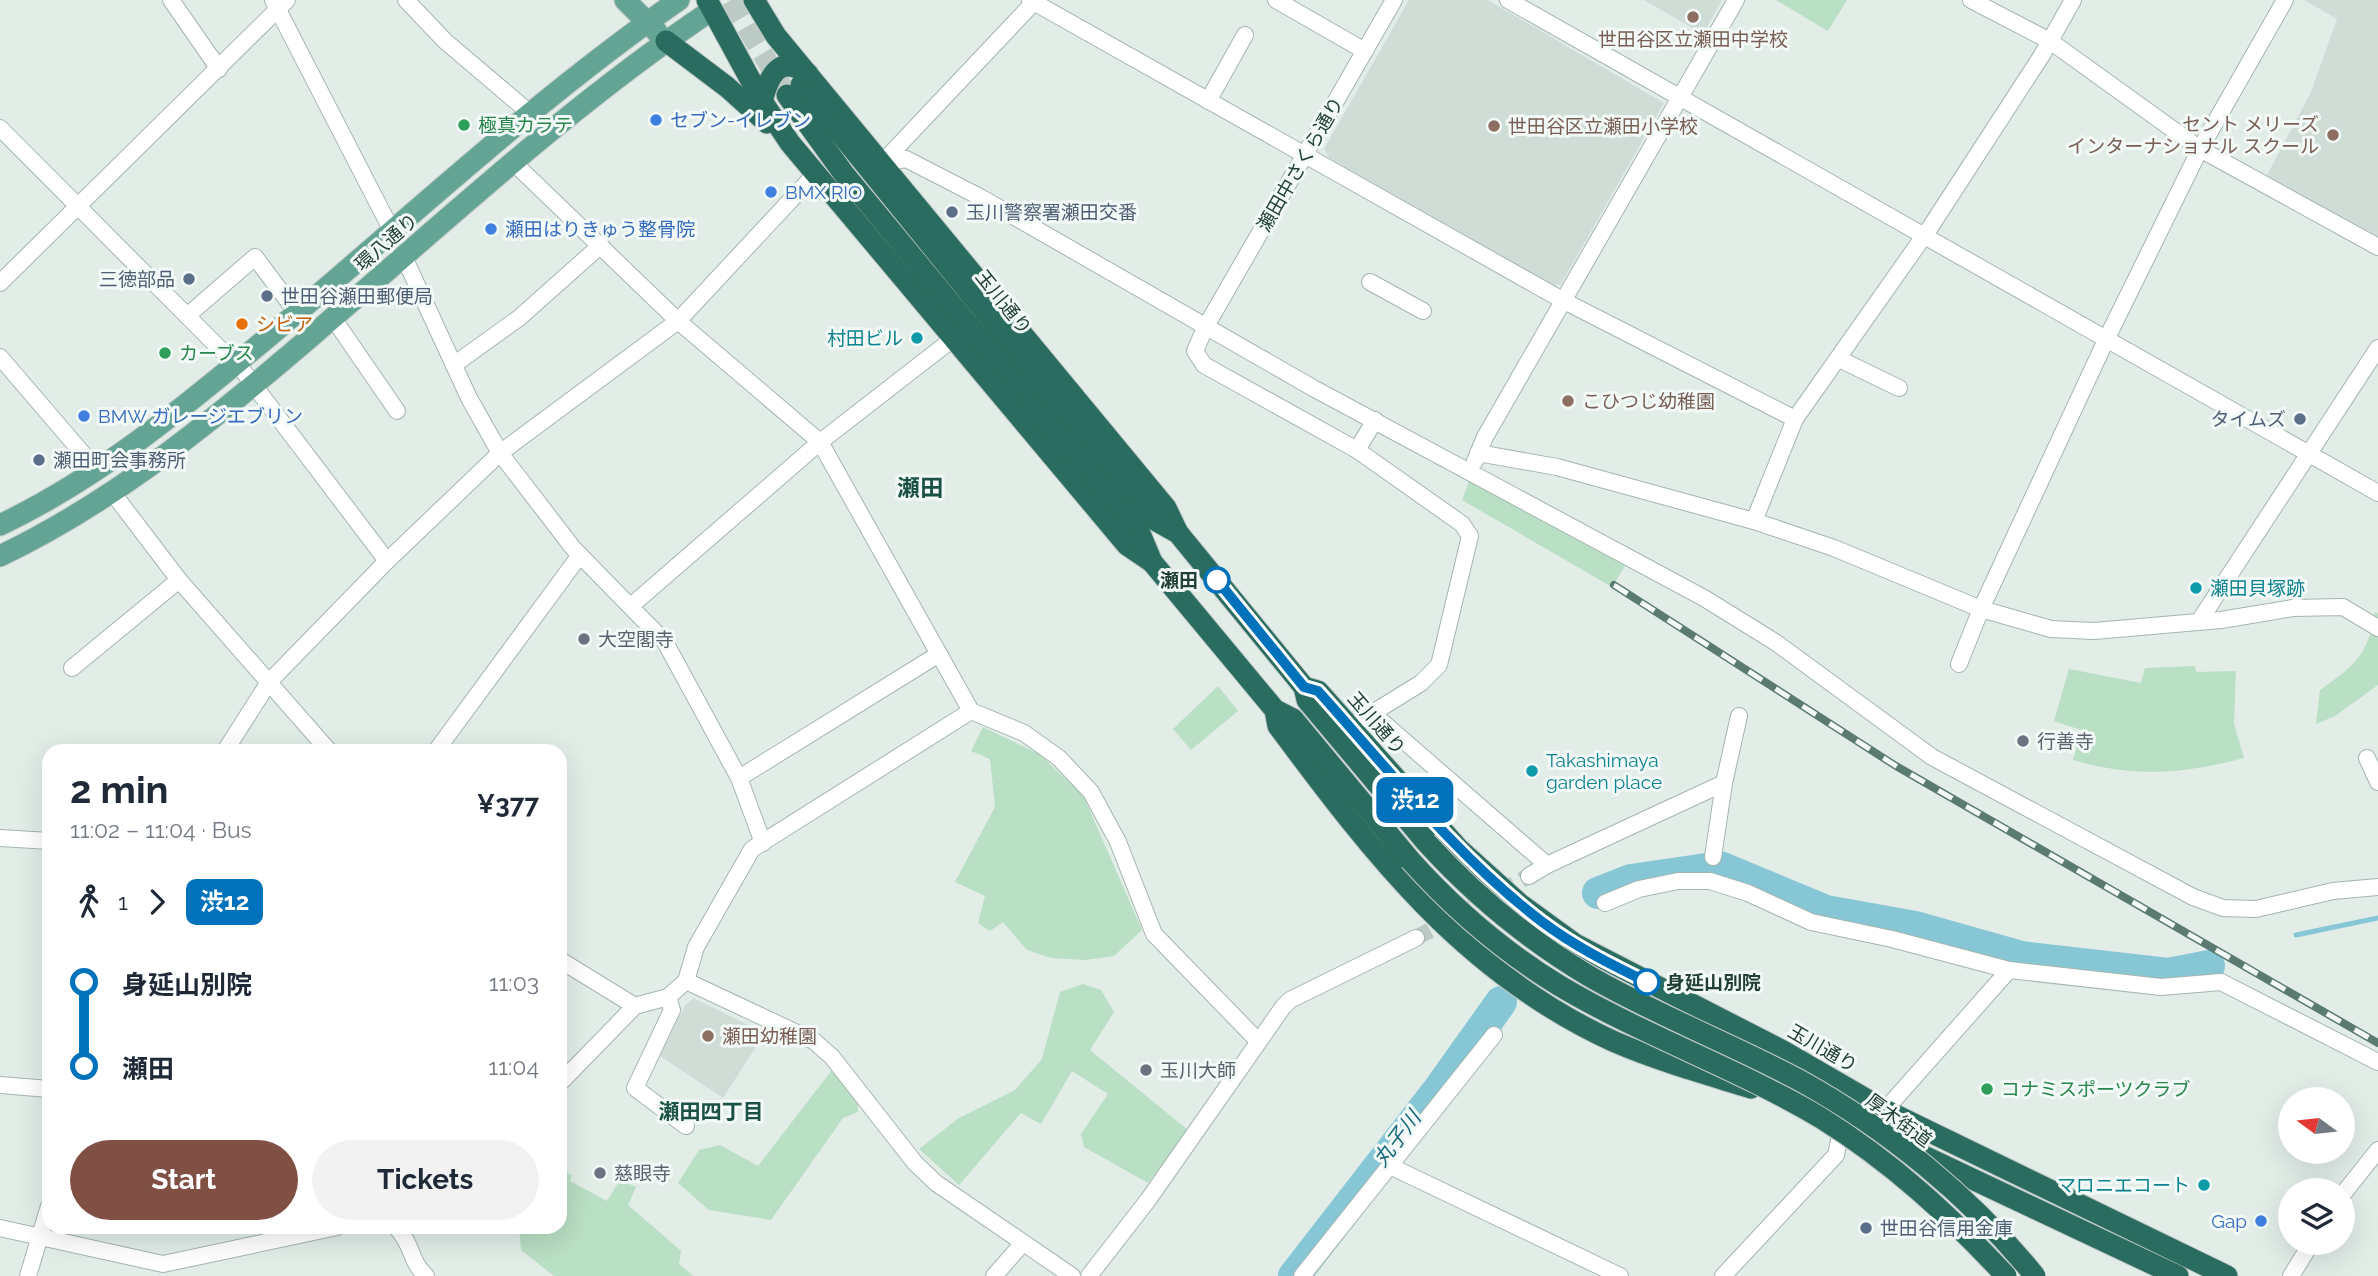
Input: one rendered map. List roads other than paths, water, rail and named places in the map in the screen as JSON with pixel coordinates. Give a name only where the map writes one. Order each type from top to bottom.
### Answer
[{"type":"highway","points":[[754,0],[776,36],[844,174],[1139,531],[1152,562]]},
{"type":"highway","points":[[715,3],[762,101],[789,143]]},
{"type":"highway","points":[[666,41],[727,87],[789,143],[1127,545],[1152,562],[1275,710],[1293,719],[1410,860],[1471,920],[1559,985],[1754,1082],[1862,1145],[1908,1178],[1950,1215],[2006,1276]]},
{"type":"highway","points":[[762,101],[770,76],[777,69],[793,66],[798,84],[882,163],[1166,508],[1178,533]]},
{"type":"highway","name":"玉川通り","points":[[798,84],[1153,519],[1178,533],[1304,687],[1318,691],[1458,848],[1543,922],[1604,961],[1784,1052],[1885,1110],[2227,1276]]},
{"type":"highway","name":"厚木街道","points":[[1304,687],[1307,700],[1426,842],[1491,908],[1570,964],[1800,1081],[1871,1125],[1914,1157],[1975,1210],[2035,1276]]},
{"type":"highway","points":[[1275,710],[1278,726],[1414,898],[1446,929],[1537,999],[1616,1042],[1656,1058],[1844,1118],[2178,1276]]},
{"type":"main road","points":[[625,0],[666,41]]},
{"type":"main road","name":"環八通り","points":[[0,525],[138,442],[393,233],[531,114],[679,0]]},
{"type":"main road","name":"環八通り","points":[[0,556],[70,520],[187,440],[514,163],[715,3]]},
{"type":"street","points":[[171,0],[219,69]]},
{"type":"street","points":[[406,0],[445,41],[531,114]]},
{"type":"street","points":[[1276,0],[1365,51]]},
{"type":"street","name":"瀬田中さくら通り","points":[[1357,450],[1204,365],[1195,351],[1394,0]]},
{"type":"street","points":[[1508,0],[2378,493]]},
{"type":"street","points":[[1469,470],[1736,0]]},
{"type":"street","points":[[1970,0],[2050,41],[2200,149],[2378,247]]},
{"type":"street","points":[[1754,521],[1795,419],[1925,235],[2050,41],[2073,0]]},
{"type":"street","points":[[1959,664],[1981,609],[2106,340],[2200,149],[2285,0]]},
{"type":"street","points":[[882,163],[1033,1],[1564,300],[1795,419]]},
{"type":"street","points":[[0,283],[219,69],[280,3],[393,233]]},
{"type":"street","points":[[1208,101],[1245,35]]},
{"type":"street","points":[[0,128],[237,363],[387,561]]},
{"type":"street","points":[[882,163],[906,159],[980,197],[1206,328],[1728,612],[1775,642],[1932,757],[2193,897],[2223,908],[2256,909],[2333,891],[2378,887]]},
{"type":"street","points":[[514,163],[678,321],[820,442],[971,711],[1024,733],[1059,758],[1091,792],[1118,842],[1154,934],[1258,1041]]},
{"type":"street","points":[[230,744],[269,682],[387,561],[500,453],[678,321],[816,173]]},
{"type":"street","points":[[455,364],[519,318],[601,245]]},
{"type":"street","points":[[187,316],[256,257],[297,313]]},
{"type":"street","points":[[404,257],[469,398],[500,453],[580,555],[632,605],[665,642],[739,778],[763,843]]},
{"type":"street","points":[[1370,282],[1423,311]]},
{"type":"street","points":[[333,318],[397,411]]},
{"type":"street","points":[[632,605],[820,442],[954,338]]},
{"type":"street","points":[[2200,620],[2378,348]]},
{"type":"street","points":[[0,357],[96,469]]},
{"type":"street","points":[[1839,359],[1899,387]]},
{"type":"street","points":[[1348,724],[1358,722],[1421,683],[1439,665],[1470,536],[1462,524],[1357,450],[1375,420]]},
{"type":"street","points":[[1478,453],[1557,467],[1754,521],[1834,548],[1981,609],[2051,629],[2094,631],[2293,608],[2343,607],[2378,628]]},
{"type":"street","points":[[112,492],[179,580],[323,744]]},
{"type":"street","points":[[441,744],[580,555]]},
{"type":"street","points":[[72,668],[179,580]]},
{"type":"street","points":[[739,778],[939,654]]},
{"type":"street","points":[[567,1076],[635,1006],[668,996],[686,981],[696,947],[752,849],[971,711]]},
{"type":"street","points":[[1371,713],[1547,865]]},
{"type":"street","points":[[1713,857],[1724,783],[1740,716]]},
{"type":"street","points":[[2367,758],[2378,782]]},
{"type":"street","points":[[1529,876],[1547,865],[1724,783]]},
{"type":"street","points":[[0,838],[42,841]]},
{"type":"street","points":[[1605,903],[1639,889],[1678,881],[1710,881],[1748,893],[1811,922],[1892,939],[2009,970],[2161,987],[2221,982],[2378,1062]]},
{"type":"street","points":[[1088,1276],[1147,1200],[1258,1041],[1290,1000],[1416,938]]},
{"type":"street","points":[[567,964],[635,1006]]},
{"type":"street","points":[[1885,1110],[2009,970]]},
{"type":"street","points":[[686,981],[814,1041],[832,1057],[929,1176],[1072,1276]]},
{"type":"street","points":[[668,996],[672,1010],[635,1088],[686,1126]]},
{"type":"street","points":[[1302,1276],[1494,1035]]},
{"type":"street","points":[[0,1085],[42,1088]]},
{"type":"street","points":[[1723,1276],[1836,1155],[1844,1118]]},
{"type":"street","points":[[2355,1179],[2378,1150]]},
{"type":"street","points":[[1390,1166],[1620,1276]]},
{"type":"street","points":[[28,1276],[42,1226]]},
{"type":"street","points":[[0,1227],[38,1238],[163,1264],[304,1234]]},
{"type":"street","points":[[402,1234],[409,1241],[416,1266],[426,1276]]},
{"type":"street","points":[[994,1276],[1023,1243]]},
{"type":"street","points":[[2291,1276],[2304,1255]]},
{"type":"waterway","points":[[1598,893],[1631,880],[1720,867],[1826,911],[1915,927],[2021,957],[2168,974],[2209,966]]},
{"type":"waterway","name":"丸子川","points":[[2296,935],[2378,918]]},
{"type":"waterway","name":"丸子川","points":[[1294,1276],[1439,1089],[1501,1002]]},
{"type":"tunnel","points":[[731,0],[787,95]]},
{"type":"tunnel","points":[[1416,938],[1529,876]]},
{"type":"railway","points":[[1614,585],[1896,766],[2378,1043]]},
{"type":"place","name":"世田谷区立瀬田中学校","points":[[1693,17]]},
{"type":"place","name":"セブン-イレブン","points":[[656,120]]},
{"type":"place","name":"極真カラテ","points":[[464,125]]},
{"type":"place","name":"世田谷区立瀬田小学校","points":[[1494,126]]},
{"type":"place","name":"セント メリーズ インターナショナル スクール","points":[[2333,135]]},
{"type":"place","name":"BMX RIO","points":[[771,192]]},
{"type":"place","name":"玉川警察署瀬田交番","points":[[952,212]]},
{"type":"place","name":"瀬田はりきゅう整骨院","points":[[491,229]]},
{"type":"place","name":"三徳部品","points":[[189,279]]},
{"type":"place","name":"世田谷瀬田郵便局","points":[[267,296]]},
{"type":"place","name":"シビア","points":[[242,324]]},
{"type":"place","name":"村田ビル","points":[[917,338]]},
{"type":"place","name":"カーブス","points":[[165,353]]},
{"type":"place","name":"こひつじ幼稚園","points":[[1568,401]]},
{"type":"place","name":"BMW ガレージエブリン","points":[[84,416]]},
{"type":"place","name":"タイムズ","points":[[2300,419]]},
{"type":"place","name":"瀬田町会事務所","points":[[39,460]]},
{"type":"place","name":"瀬田","points":[[1217,580]]},
{"type":"place","name":"瀬田貝塚跡","points":[[2196,588]]},
{"type":"place","name":"大空閣寺","points":[[584,639]]},
{"type":"place","name":"行善寺","points":[[2023,741]]},
{"type":"place","name":"Takashimaya garden place","points":[[1532,771]]},
{"type":"place","name":"身延山別院","points":[[1647,982]]},
{"type":"place","name":"瀬田幼稚園","points":[[708,1036]]},
{"type":"place","name":"玉川大師","points":[[1146,1070]]},
{"type":"place","name":"コナミスポーツクラブ","points":[[1987,1089]]},
{"type":"place","name":"慈眼寺","points":[[600,1173]]},
{"type":"place","name":"マロニエコート","points":[[2204,1185]]},
{"type":"place","name":"Gap","points":[[2261,1221]]},
{"type":"place","name":"世田谷信用金庫","points":[[1866,1228]]},
{"type":"district","name":"瀬田","points":[[920,488]]},
{"type":"district","name":"瀬田四丁目","points":[[711,1112]]}]
